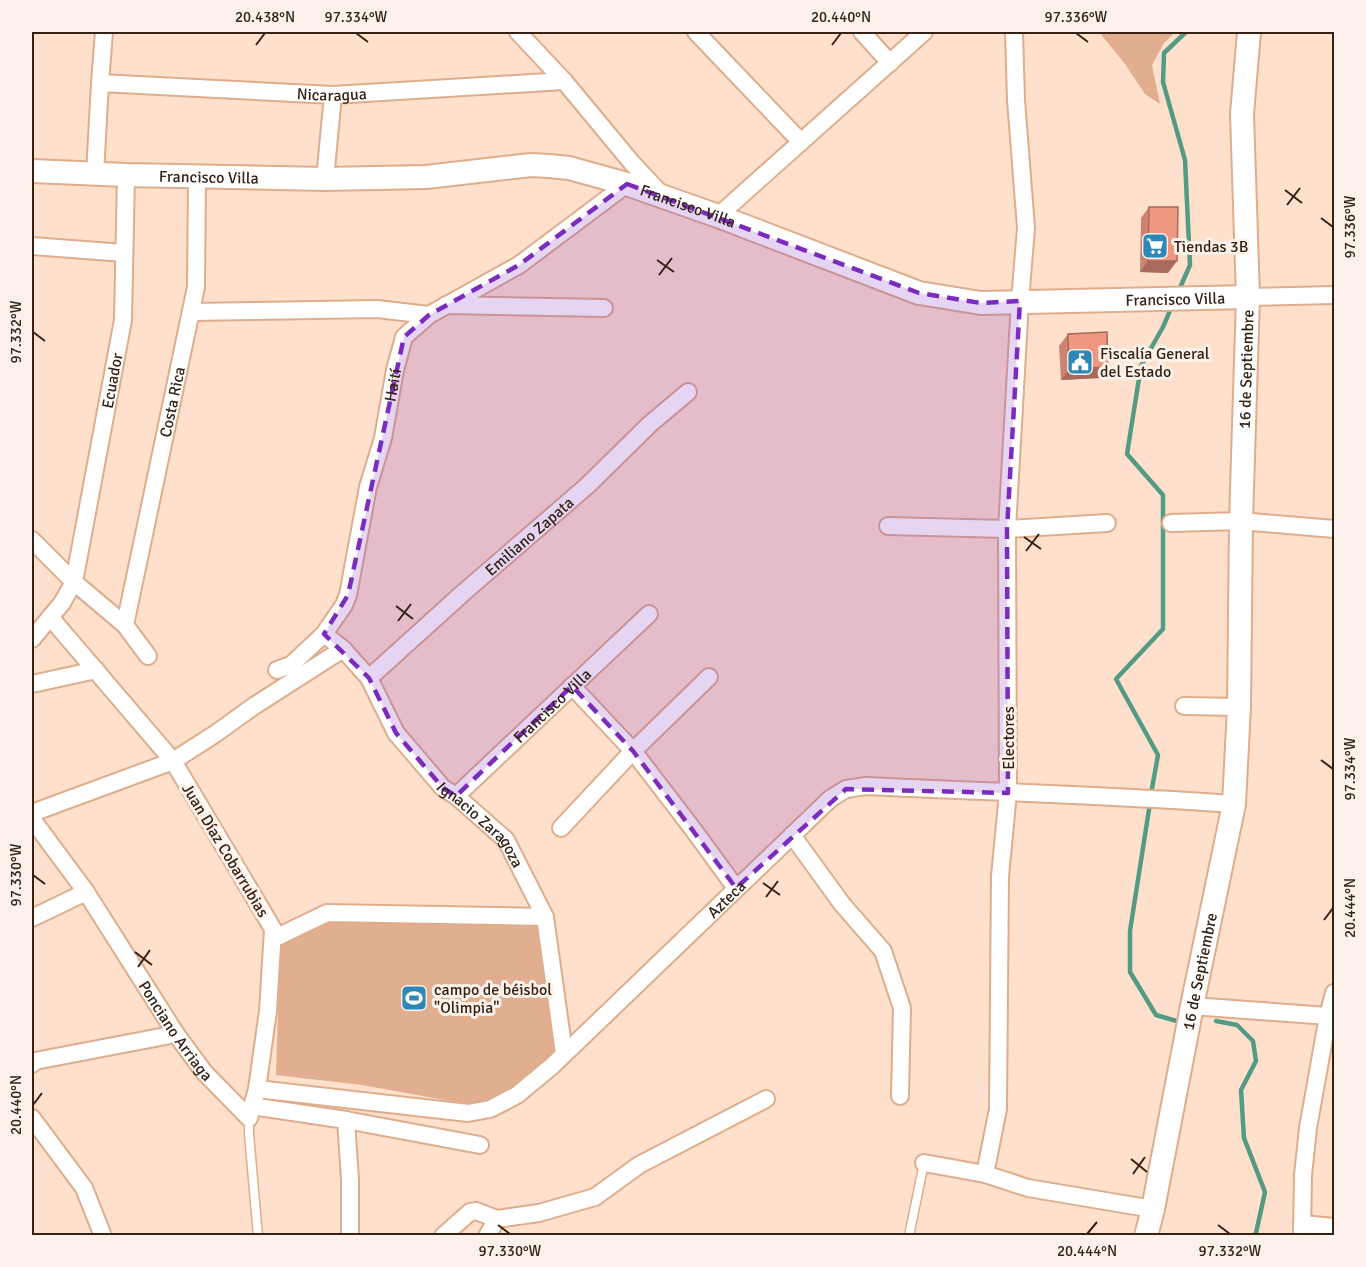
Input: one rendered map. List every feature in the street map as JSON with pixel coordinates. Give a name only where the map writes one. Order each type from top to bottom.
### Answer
[{"type":"street","points":[[95,174],[104,32]]},
{"type":"street","points":[[518,32],[564,81],[664,198]]},
{"type":"street","points":[[696,32],[801,142]]},
{"type":"street","points":[[862,32],[890,63]]},
{"type":"street","points":[[718,216],[924,32]]},
{"type":"street","name":"Electores","points":[[985,1174],[998,1109],[1000,876],[1008,793],[1007,529],[1026,228],[1016,100],[1014,32]]},
{"type":"street","name":"16 de Septiembre","points":[[1146,1236],[1234,804],[1239,707],[1241,521],[1248,297],[1242,114],[1249,32]]},
{"type":"street","name":"Nicaragua","points":[[100,83],[333,95],[564,81]]},
{"type":"street","points":[[325,179],[333,95]]},
{"type":"street","name":"Francisco Villa","points":[[32,171],[126,176],[325,179],[426,177],[540,165],[569,168],[627,184],[718,216],[919,293],[981,303],[1335,295]]},
{"type":"street","name":"Ecuador","points":[[74,582],[123,320],[126,176]]},
{"type":"street","name":"Costa Rica","points":[[125,625],[196,287],[197,177]]},
{"type":"street","name":"Haití","points":[[277,670],[291,665],[324,634],[344,606],[368,488],[383,438],[394,370],[404,337],[429,315],[519,265],[627,184]]},
{"type":"street","points":[[32,246],[124,253]]},
{"type":"street","points":[[446,305],[604,308]]},
{"type":"street","points":[[191,312],[377,309],[429,315]]},
{"type":"street","name":"Emiliano Zapata","points":[[369,678],[588,485],[650,424],[688,392]]},
{"type":"street","points":[[1171,523],[1241,521],[1335,529]]},
{"type":"street","points":[[888,526],[1007,529],[1107,524]]},
{"type":"street","points":[[32,540],[74,582],[125,625],[148,656]]},
{"type":"street","points":[[32,639],[62,603],[74,582]]},
{"type":"street","name":"Francisco Villa","points":[[456,796],[649,614]]},
{"type":"street","name":"Juan Díaz Cobarrubias","points":[[50,617],[173,761],[273,929],[268,1011],[257,1089],[251,1112]]},
{"type":"street","name":"Ignacio Zaragoza","points":[[324,634],[344,649],[369,678],[396,733],[443,788],[456,796],[506,840],[545,917],[564,1053]]},
{"type":"street","points":[[32,813],[173,761],[344,649]]},
{"type":"street","points":[[32,684],[96,670]]},
{"type":"street","points":[[561,828],[633,751],[710,677]]},
{"type":"street","points":[[572,686],[633,751],[736,888]]},
{"type":"street","points":[[1184,706],[1239,707]]},
{"type":"street","name":"Azteca","points":[[257,1089],[468,1113],[490,1109],[517,1095],[564,1053],[830,799],[846,789],[866,786],[1131,797],[1234,804]]},
{"type":"street","name":"Ponciano Arriaga","points":[[32,819],[86,892],[176,1034],[204,1071],[226,1095],[251,1112]]},
{"type":"street","points":[[792,835],[842,904],[883,951],[902,1008],[900,1096]]},
{"type":"street","points":[[32,918],[86,892]]},
{"type":"street","points":[[273,939],[327,913],[545,917]]},
{"type":"street","points":[[1335,993],[1328,1016],[1308,1128],[1303,1175],[1302,1230],[1335,1227]]},
{"type":"street","points":[[1192,1006],[1328,1016]]},
{"type":"street","points":[[32,1064],[35,1061],[176,1034]]},
{"type":"street","points":[[1318,1070],[1335,1068]]},
{"type":"street","points":[[444,1236],[471,1212],[476,1211],[497,1219],[539,1213],[595,1197],[639,1165],[766,1099]]},
{"type":"street","points":[[251,1112],[346,1120],[480,1145]]},
{"type":"street","points":[[32,1118],[84,1188],[103,1236]]},
{"type":"street","points":[[346,1120],[350,1180],[350,1236]]},
{"type":"street","points":[[924,1163],[985,1174],[1028,1188],[1153,1209]]},
{"type":"street","points":[[487,1236],[497,1219]]},
{"type":"lane","points":[[251,1112],[258,1236]]},
{"type":"lane","points":[[909,1236],[924,1163]]},
{"type":"highlighted area","points":[[627,184],[919,293],[981,303],[1020,301],[1007,529],[1008,793],[846,789],[736,888],[633,751],[572,686],[456,796],[443,788],[396,733],[369,678],[324,634],[348,595],[404,337],[429,315],[519,265]]},
{"type":"shaded area","points":[[1099,32],[1175,32],[1164,43],[1152,65],[1160,104],[1145,94],[1125,64]]},
{"type":"shaded area","name":"campo de béisbol \"Olimpia\"","points":[[341,904],[537,922],[561,1054],[526,1085],[492,1102],[461,1103],[362,1085],[276,1075],[280,942]]},
{"type":"building","points":[[1149,207],[1178,207],[1177,261],[1148,261]]},
{"type":"building","points":[[1107,332],[1108,367],[1069,369],[1068,334]]},
{"type":"waterway","points":[[1179,290],[1190,265],[1185,160],[1163,82],[1164,53],[1186,32]]},
{"type":"waterway","points":[[1151,794],[1158,755],[1116,679],[1163,629],[1163,495],[1127,454],[1141,366],[1172,306]]},
{"type":"waterway","points":[[1150,803],[1130,931],[1130,972],[1156,1015],[1180,1022]]},
{"type":"waterway","points":[[1216,1021],[1237,1025],[1253,1041],[1256,1061],[1241,1090],[1244,1138],[1265,1192],[1256,1233],[1253,1236]]},
{"type":"place","name":"Tiendas 3B","points":[[1155,246]]},
{"type":"place","name":"Fiscalía General del Estado","points":[[1080,362]]},
{"type":"place","name":"campo de béisbol \"Olimpia\"","points":[[414,998]]}]
